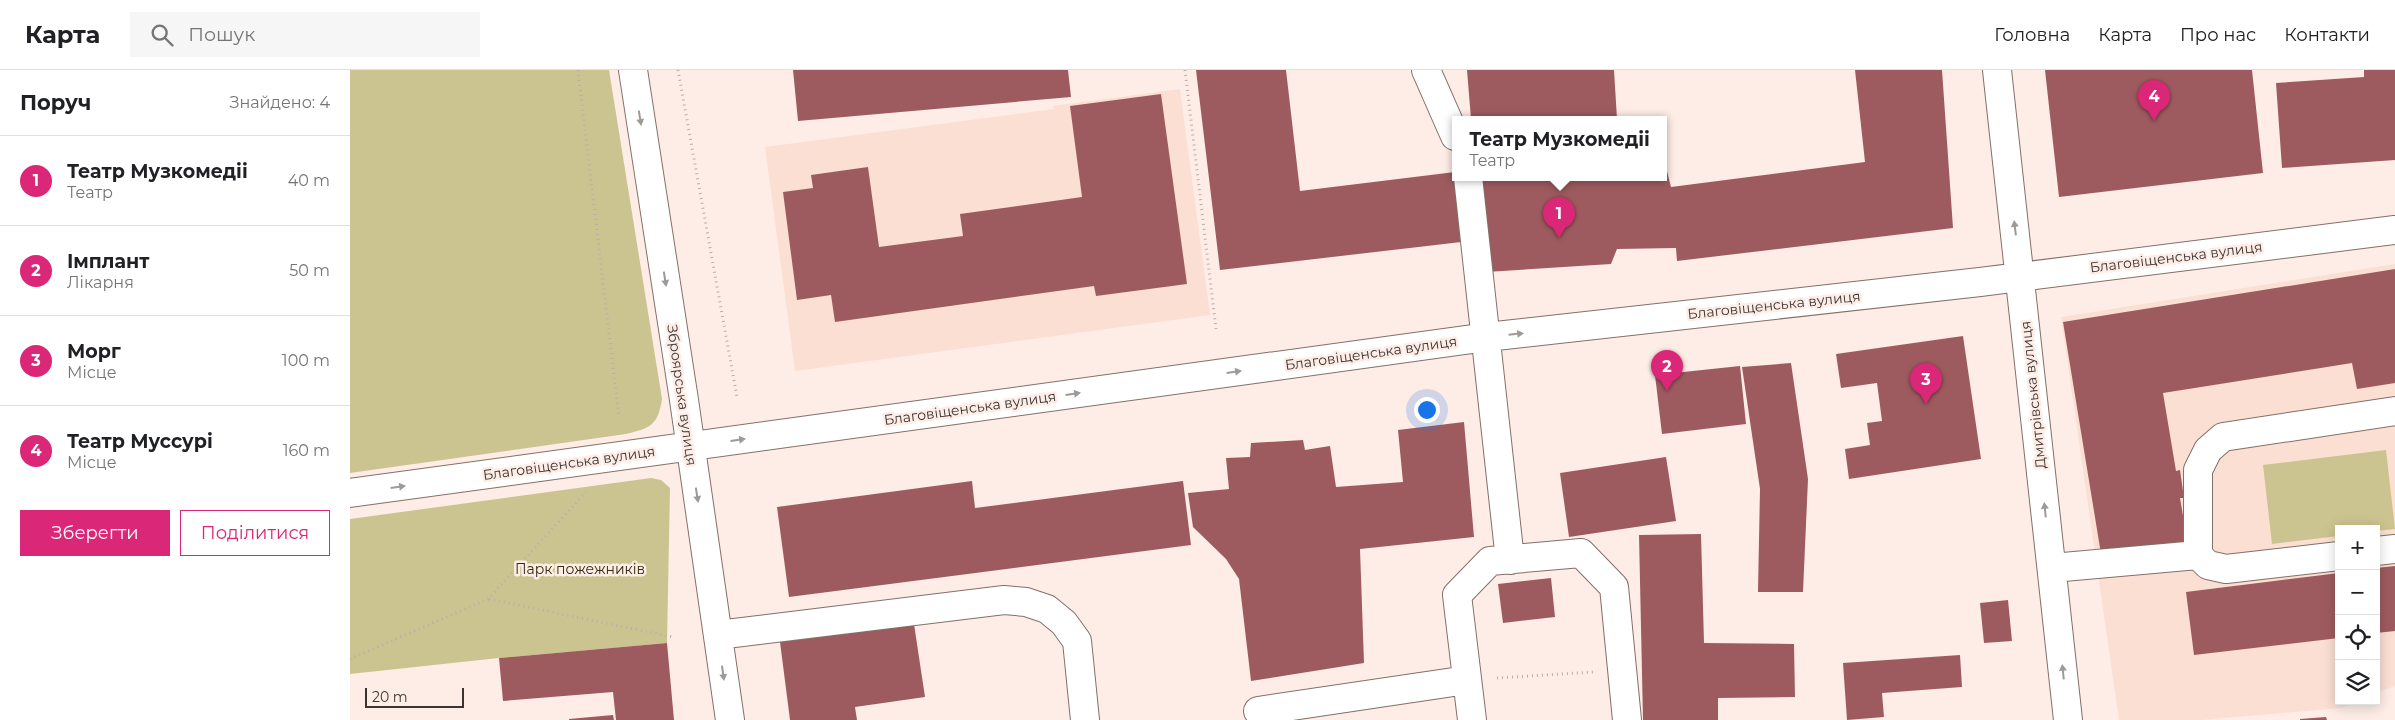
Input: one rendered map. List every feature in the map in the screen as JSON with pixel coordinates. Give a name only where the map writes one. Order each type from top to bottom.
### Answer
[{"type":"street","name":"Зброярська вулиця","points":[[633,70],[730,720]]},
{"type":"street","points":[[1426,70],[1452,129]]},
{"type":"street","name":"Дмитрівська вулиця","points":[[1997,70],[2068,720]]},
{"type":"street","points":[[1468,181],[1510,560]]},
{"type":"street","name":"Благовіщенська вулиця","points":[[350,493],[1487,337],[2021,276],[2395,230]]},
{"type":"street","points":[[2335,556],[2226,569],[2208,565],[2198,555],[2198,470],[2208,450],[2223,437],[2395,411]]},
{"type":"street","points":[[2380,551],[2395,549]]},
{"type":"street","points":[[1472,720],[1457,595],[1490,561],[1581,553],[1614,587],[1624,671],[1627,720]]},
{"type":"street","points":[[2052,568],[2198,555]]},
{"type":"street","points":[[718,635],[1004,600],[1026,602],[1047,610],[1064,623],[1077,641],[1085,720]]},
{"type":"street","points":[[1258,711],[1467,680]]},
{"type":"path","points":[[578,70],[619,417]]},
{"type":"path","points":[[678,70],[737,396]]},
{"type":"path","points":[[1185,70],[1216,329]]},
{"type":"path","points":[[350,659],[488,598],[588,490]]},
{"type":"path","points":[[488,598],[673,637]]},
{"type":"path","points":[[1467,680],[1624,671]]},
{"type":"shaded area","points":[[1180,89],[1210,315],[795,371],[765,147],[1054,109],[1053,106]]},
{"type":"shaded area","points":[[2395,264],[2395,686],[2380,692],[2380,525],[2335,525],[2335,705],[2348,705],[2341,708],[2202,720],[2119,720],[2061,317]]},
{"type":"green space","points":[[350,70],[609,70],[662,399],[658,415],[652,424],[642,430],[626,434],[350,473]]},
{"type":"green space","points":[[2386,450],[2395,529],[2380,531],[2380,525],[2335,525],[2335,536],[2272,544],[2263,465]]},
{"type":"green space","name":"Парк пожежників","points":[[651,478],[661,480],[670,488],[667,643],[350,674],[350,519]]},
{"type":"building","points":[[793,70],[1068,70],[1071,97],[798,121]]},
{"type":"building","points":[[1196,70],[1286,70],[1300,191],[1452,172],[1452,181],[1457,181],[1470,241],[1220,270]]},
{"type":"building","points":[[1467,70],[1614,70],[1617,116],[1471,116]]},
{"type":"building","points":[[1855,70],[1942,70],[1953,228],[1677,261],[1676,248],[1617,249],[1611,264],[1486,272],[1477,181],[1667,181],[1667,171],[1671,187],[1865,162]]},
{"type":"building","points":[[2045,70],[2252,70],[2263,173],[2059,197]]},
{"type":"building","points":[[2364,70],[2395,70],[2395,160],[2282,168],[2276,83],[2364,77]]},
{"type":"building","points":[[1161,94],[1187,284],[1096,296],[1094,286],[835,322],[831,295],[797,300],[783,192],[813,188],[811,175],[868,167],[879,247],[963,236],[960,214],[1082,197],[1070,106]]},
{"type":"building","points":[[2395,269],[2395,383],[2357,389],[2352,363],[2163,393],[2176,471],[2180,470],[2184,498],[2180,498],[2188,545],[2102,560],[2063,322]]},
{"type":"building","points":[[1963,336],[1981,459],[1849,479],[1845,449],[1870,445],[1867,423],[1882,421],[1877,383],[1841,388],[1836,354]]},
{"type":"building","points":[[1791,363],[1808,479],[1803,592],[1758,592],[1760,489],[1742,367]]},
{"type":"building","points":[[1740,366],[1746,424],[1662,434],[1655,375]]},
{"type":"building","points":[[1464,422],[1474,537],[1360,549],[1364,663],[1251,681],[1239,579],[1226,559],[1193,527],[1188,493],[1229,489],[1226,458],[1250,457],[1251,443],[1303,440],[1305,450],[1330,446],[1336,487],[1403,482],[1398,430]]},
{"type":"building","points":[[1666,457],[1676,521],[1569,537],[1560,473]]},
{"type":"building","points":[[972,481],[975,508],[1183,481],[1191,545],[789,597],[777,507]]},
{"type":"building","points":[[1701,534],[1704,643],[1794,644],[1795,697],[1718,698],[1718,720],[1643,720],[1639,535]]},
{"type":"building","points":[[2395,566],[2395,631],[2380,633],[2380,568]]},
{"type":"building","points":[[2335,573],[2335,638],[2194,655],[2186,592]]},
{"type":"building","points":[[1551,578],[1555,617],[1503,623],[1498,584]]},
{"type":"building","points":[[2008,600],[2012,641],[1984,643],[1980,603]]},
{"type":"building","points":[[914,624],[925,697],[855,707],[857,720],[790,720],[780,642]]},
{"type":"building","points":[[667,643],[674,720],[616,720],[613,692],[503,701],[499,658]]},
{"type":"building","points":[[1960,655],[1962,687],[1882,693],[1884,717],[1847,720],[1843,663]]},
{"type":"building","points":[[613,715],[614,720],[569,720],[569,719]]},
{"type":"building","points":[[2326,717],[2327,720],[2300,720],[2300,719]]},
{"type":"place","name":"Театр Муссурі","points":[[2154,121]]},
{"type":"place","name":"Театр Музкомедіі","points":[[1559,238]]},
{"type":"place","name":"Імплант","points":[[1667,391]]},
{"type":"place","name":"Морг","points":[[1926,404]]}]
